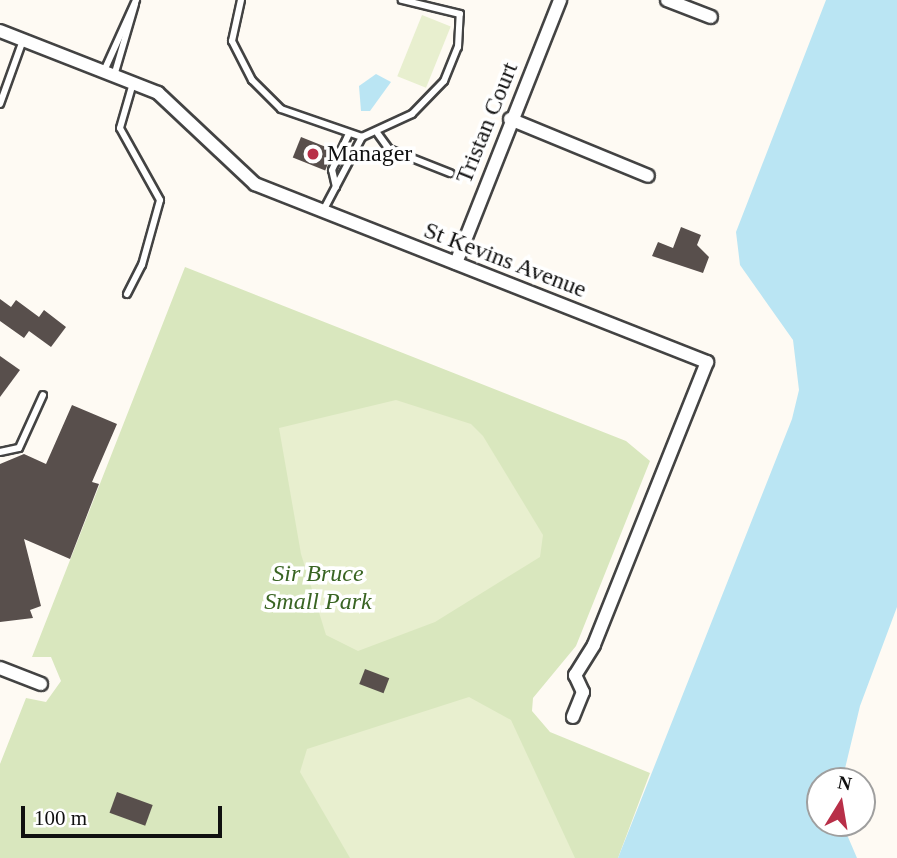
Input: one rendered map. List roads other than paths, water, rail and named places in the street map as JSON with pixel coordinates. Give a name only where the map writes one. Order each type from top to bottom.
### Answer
[{"type":"street","name":"Tristan Court","points":[[456,263],[510,119],[560,0]]},
{"type":"street","points":[[667,0],[711,17]]},
{"type":"street","name":"St Kevins Avenue","points":[[0,31],[134,83],[177,107],[243,178],[706,362],[594,645],[575,675],[583,692],[573,717]]},
{"type":"street","points":[[510,119],[648,176]]},
{"type":"street","points":[[0,668],[41,684]]},
{"type":"lane","points":[[241,0],[232,41],[252,80],[281,109],[348,136],[362,137],[377,134],[412,114],[444,81],[462,29],[460,14],[402,0]]},
{"type":"lane","points":[[109,74],[133,1]]},
{"type":"lane","points":[[109,74],[133,1]]},
{"type":"lane","points":[[0,104],[23,40]]},
{"type":"lane","points":[[127,294],[142,265],[160,200],[120,128],[134,83]]},
{"type":"lane","points":[[377,134],[389,149],[450,173]]},
{"type":"lane","points":[[336,187],[332,170],[348,136]]},
{"type":"lane","points":[[323,211],[362,137]]},
{"type":"lane","points":[[0,452],[19,448],[43,395]]},
{"type":"water","points":[[826,0],[897,0],[897,607],[860,706],[845,767],[806,767],[806,837],[848,837],[857,858],[618,858],[792,419],[799,390],[793,340],[740,265],[736,232]]},
{"type":"water","points":[[376,74],[391,82],[370,111],[361,111],[359,86]]},
{"type":"place","name":"Manager","points":[[313,154]]},
{"type":"park label","name":"Sir Bruce Small Park","points":[[318,588]]}]
